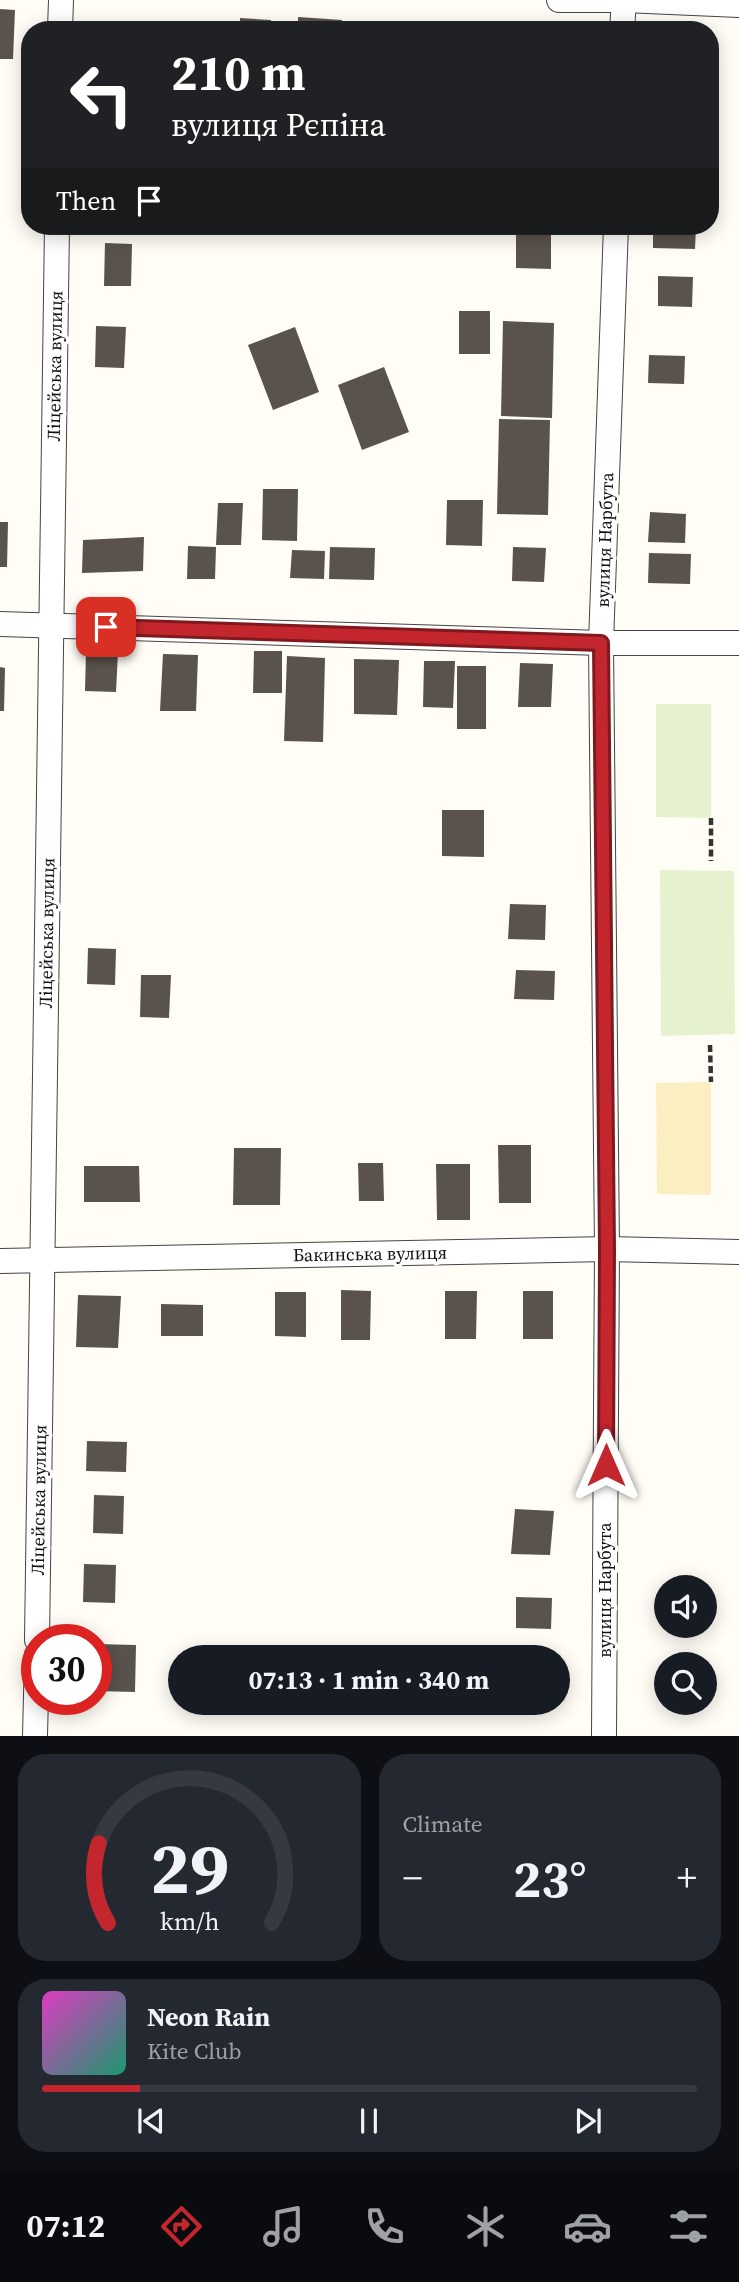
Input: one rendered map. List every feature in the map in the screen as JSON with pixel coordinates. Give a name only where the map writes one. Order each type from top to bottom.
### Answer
[{"type":"street","points":[[60,21],[61,0]]},
{"type":"street","points":[[559,0],[739,5]]},
{"type":"street","points":[[623,21],[624,0]]},
{"type":"street","name":"Ліцейська вулиця","points":[[37,1624],[57,235]]},
{"type":"street","name":"вулиця Нарбута","points":[[604,1736],[607,1249],[601,643],[616,235]]},
{"type":"street","points":[[0,624],[601,643],[739,643]]},
{"type":"street","name":"Бакинська вулиця","points":[[0,1261],[607,1249],[739,1252]]},
{"type":"street","points":[[35,1736],[36,1715]]},
{"type":"path","points":[[711,818],[711,860]]},
{"type":"path","points":[[710,1045],[711,1082]]},
{"type":"sand","points":[[711,1082],[711,1195],[657,1194],[656,1083]]},
{"type":"green space","points":[[656,704],[711,704],[711,818],[656,817]]},
{"type":"green space","points":[[660,870],[734,871],[735,1034],[661,1036]]},
{"type":"building","points":[[0,9],[15,10],[13,59],[0,59]]},
{"type":"building","points":[[298,17],[342,20],[342,21],[298,21]]},
{"type":"building","points":[[240,18],[271,20],[271,21],[240,21]]},
{"type":"building","points":[[516,235],[551,235],[551,269],[516,268]]},
{"type":"building","points":[[653,235],[696,235],[695,249],[653,248]]},
{"type":"building","points":[[105,243],[132,244],[131,286],[104,286]]},
{"type":"building","points":[[658,276],[693,277],[692,307],[658,306]]},
{"type":"building","points":[[459,311],[490,311],[490,354],[459,354]]},
{"type":"building","points":[[503,321],[554,323],[552,418],[501,416]]},
{"type":"building","points":[[96,326],[126,327],[124,368],[95,367]]},
{"type":"building","points":[[295,327],[319,392],[273,410],[248,345]]},
{"type":"building","points":[[649,355],[685,356],[684,384],[648,383]]},
{"type":"building","points":[[384,367],[409,432],[362,450],[338,385]]},
{"type":"building","points":[[499,419],[550,420],[548,515],[497,514]]},
{"type":"building","points":[[263,489],[298,489],[297,541],[262,540]]},
{"type":"building","points":[[447,500],[483,500],[482,546],[446,545]]},
{"type":"building","points":[[218,503],[243,503],[241,545],[216,545]]},
{"type":"building","points":[[650,512],[686,514],[685,543],[648,542]]},
{"type":"building","points":[[0,522],[8,522],[7,567],[0,567]]},
{"type":"building","points":[[144,537],[143,571],[82,573],[83,540]]},
{"type":"building","points":[[188,546],[216,547],[215,579],[187,579]]},
{"type":"building","points":[[330,547],[375,548],[374,580],[329,579]]},
{"type":"building","points":[[513,547],[546,548],[544,582],[512,581]]},
{"type":"building","points":[[292,550],[325,551],[324,579],[290,578]]},
{"type":"building","points":[[649,553],[691,554],[690,584],[648,583]]},
{"type":"building","points":[[86,651],[118,652],[116,692],[85,691]]},
{"type":"building","points":[[254,651],[282,651],[282,693],[253,693]]},
{"type":"building","points":[[163,654],[198,655],[196,711],[160,711]]},
{"type":"building","points":[[287,656],[325,658],[323,742],[284,741]]},
{"type":"building","points":[[354,659],[399,660],[397,715],[354,714]]},
{"type":"building","points":[[424,661],[455,661],[453,708],[423,707]]},
{"type":"building","points":[[520,663],[553,664],[551,707],[518,707]]},
{"type":"building","points":[[457,666],[486,666],[486,729],[457,729]]},
{"type":"building","points":[[0,667],[5,668],[4,711],[0,711]]},
{"type":"building","points":[[442,810],[484,810],[484,857],[442,856]]},
{"type":"building","points":[[510,904],[546,905],[545,940],[508,939]]},
{"type":"building","points":[[88,948],[116,949],[115,985],[87,984]]},
{"type":"building","points":[[516,970],[555,971],[554,1000],[514,999]]},
{"type":"building","points":[[141,975],[171,975],[169,1018],[140,1017]]},
{"type":"building","points":[[498,1145],[531,1145],[531,1203],[499,1203]]},
{"type":"building","points":[[234,1148],[281,1148],[280,1205],[233,1205]]},
{"type":"building","points":[[358,1163],[383,1163],[384,1201],[359,1201]]},
{"type":"building","points":[[436,1164],[470,1164],[470,1220],[437,1220]]},
{"type":"building","points":[[84,1166],[139,1166],[140,1202],[84,1202]]},
{"type":"building","points":[[341,1290],[371,1291],[370,1340],[341,1340]]},
{"type":"building","points":[[445,1291],[477,1291],[476,1339],[445,1339]]},
{"type":"building","points":[[523,1291],[553,1291],[553,1339],[523,1339]]},
{"type":"building","points":[[275,1292],[306,1292],[306,1337],[275,1336]]},
{"type":"building","points":[[78,1295],[121,1296],[118,1348],[76,1347]]},
{"type":"building","points":[[161,1304],[203,1305],[203,1336],[161,1336]]},
{"type":"building","points":[[87,1441],[127,1442],[126,1472],[86,1471]]},
{"type":"building","points":[[94,1495],[124,1496],[123,1534],[93,1533]]},
{"type":"building","points":[[515,1509],[554,1511],[550,1555],[511,1554]]},
{"type":"building","points":[[84,1564],[116,1565],[115,1603],[83,1602]]},
{"type":"building","points":[[516,1597],[552,1598],[551,1629],[516,1628]]},
{"type":"building","points":[[112,1644],[136,1645],[135,1692],[112,1691]]},
{"type":"route","points":[[106,627],[601,643],[607,1249],[606,1465]]}]
